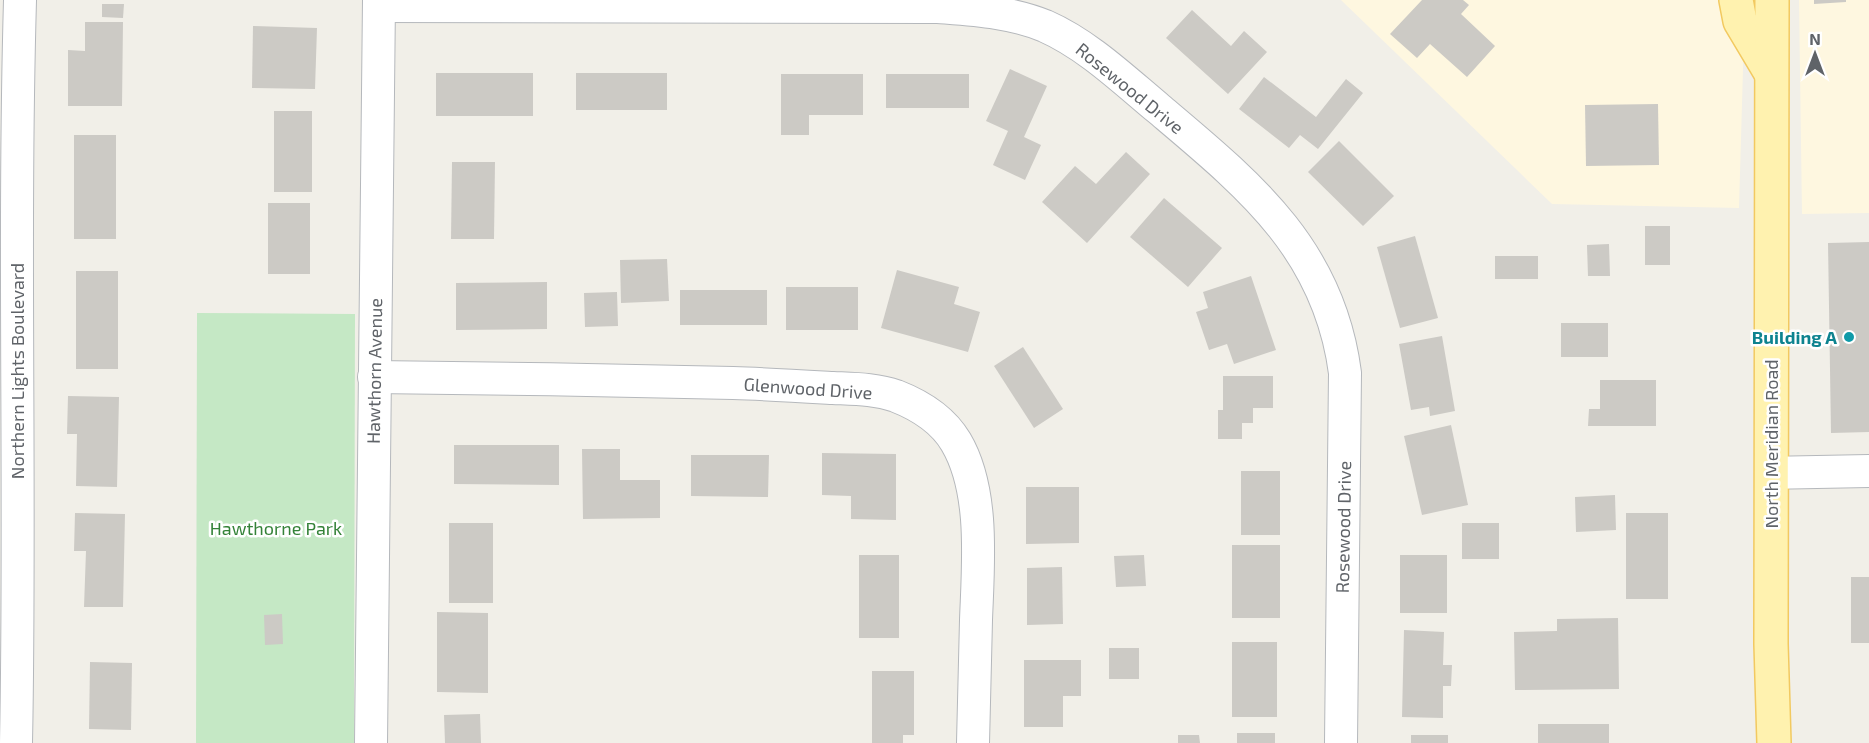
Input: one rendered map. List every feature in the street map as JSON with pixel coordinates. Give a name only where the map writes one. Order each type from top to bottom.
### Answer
[{"type":"main road","points":[[1736,0],[1740,21],[1770,73]]},
{"type":"main road","name":"North Meridian Road","points":[[1772,0],[1770,73],[1771,644],[1774,743]]},
{"type":"street","name":"Northern Lights Boulevard","points":[[16,743],[20,590],[16,317],[20,0]]},
{"type":"street","name":"Hawthorn Avenue","points":[[371,743],[379,3]]},
{"type":"street","name":"Rosewood Drive","points":[[379,3],[938,7],[993,11],[1020,17],[1046,27],[1071,41],[1116,73],[1203,146],[1265,204],[1284,227],[1315,275],[1336,324],[1345,373],[1341,743]]},
{"type":"street","name":"Glenwood Drive","points":[[374,377],[601,379],[785,385],[869,390],[894,396],[918,406],[939,421],[955,441],[967,465],[973,491],[977,576],[973,743]]},
{"type":"street","points":[[1771,473],[1869,471]]},
{"type":"shaded area","points":[[1341,0],[1745,0],[1739,208],[1552,204]]},
{"type":"shaded area","points":[[1799,0],[1869,0],[1869,213],[1802,214]]},
{"type":"green space","name":"Hawthorne Park","points":[[197,313],[355,314],[354,743],[196,743]]},
{"type":"building","points":[[1422,0],[1463,0],[1469,5],[1461,14],[1495,46],[1467,77],[1430,44],[1417,58],[1390,34]]},
{"type":"building","points":[[1814,0],[1846,0],[1846,2],[1814,4]]},
{"type":"building","points":[[102,4],[124,4],[123,18],[102,17]]},
{"type":"building","points":[[1192,10],[1231,46],[1244,31],[1267,52],[1228,94],[1166,38]]},
{"type":"building","points":[[85,22],[123,22],[122,106],[68,106],[68,50],[85,51]]},
{"type":"building","points":[[253,26],[317,28],[315,89],[252,88]]},
{"type":"building","points":[[1010,69],[1047,86],[1024,137],[1041,145],[1025,180],[993,165],[1008,131],[986,121]]},
{"type":"building","points":[[436,73],[533,73],[533,116],[436,116]]},
{"type":"building","points":[[576,73],[667,73],[667,110],[576,110]]},
{"type":"building","points":[[781,74],[863,74],[863,115],[809,115],[809,135],[781,135]]},
{"type":"building","points":[[886,74],[969,74],[969,108],[886,108]]},
{"type":"building","points":[[1264,77],[1316,117],[1346,79],[1363,93],[1318,149],[1300,135],[1289,148],[1239,109]]},
{"type":"building","points":[[1658,104],[1659,165],[1586,166],[1585,105]]},
{"type":"building","points":[[274,111],[312,111],[312,192],[274,192]]},
{"type":"building","points":[[74,135],[116,135],[116,239],[74,239]]},
{"type":"building","points":[[1339,141],[1394,196],[1363,226],[1308,172]]},
{"type":"building","points":[[1126,152],[1150,174],[1087,243],[1042,202],[1075,166],[1096,184]]},
{"type":"building","points":[[452,162],[495,162],[494,239],[451,239]]},
{"type":"building","points":[[1164,198],[1222,248],[1188,287],[1130,237]]},
{"type":"building","points":[[268,203],[310,203],[310,274],[268,274]]},
{"type":"building","points":[[1645,226],[1670,226],[1670,265],[1645,265]]},
{"type":"building","points":[[1415,236],[1438,318],[1400,328],[1377,247]]},
{"type":"building","name":"Building A","points":[[1869,242],[1869,432],[1831,433],[1828,243]]},
{"type":"building","points":[[1609,244],[1610,276],[1588,276],[1587,245]]},
{"type":"building","points":[[1495,256],[1538,256],[1538,279],[1495,279]]},
{"type":"building","points":[[667,259],[669,301],[621,303],[620,260]]},
{"type":"building","points":[[897,270],[959,287],[954,304],[980,312],[968,352],[881,328]]},
{"type":"building","points":[[76,271],[118,271],[118,369],[76,369]]},
{"type":"building","points":[[1251,276],[1276,350],[1234,364],[1227,344],[1209,350],[1196,312],[1208,308],[1203,292]]},
{"type":"building","points":[[547,282],[547,329],[456,330],[456,283]]},
{"type":"building","points":[[786,287],[858,287],[858,330],[786,330]]},
{"type":"building","points":[[680,290],[767,290],[767,325],[680,325]]},
{"type":"building","points":[[617,292],[618,326],[585,327],[584,293]]},
{"type":"building","points":[[1561,323],[1608,323],[1608,357],[1561,357]]},
{"type":"building","points":[[1442,336],[1455,411],[1430,416],[1429,407],[1411,410],[1399,344]]},
{"type":"building","points":[[1023,347],[1063,409],[1034,428],[994,366]]},
{"type":"building","points":[[1223,376],[1273,376],[1273,408],[1253,408],[1253,423],[1242,423],[1242,439],[1218,439],[1218,410],[1223,410]]},
{"type":"building","points":[[1600,380],[1656,380],[1656,426],[1588,426],[1589,409],[1600,409]]},
{"type":"building","points":[[68,396],[119,397],[117,487],[76,486],[77,434],[67,434]]},
{"type":"building","points":[[1451,425],[1468,505],[1422,515],[1404,436]]},
{"type":"building","points":[[454,445],[559,445],[559,485],[454,484]]},
{"type":"building","points":[[582,449],[620,449],[620,480],[660,480],[660,518],[583,519]]},
{"type":"building","points":[[822,453],[896,454],[896,520],[851,519],[851,496],[822,495]]},
{"type":"building","points":[[691,455],[769,455],[768,497],[691,496]]},
{"type":"building","points":[[1241,471],[1280,471],[1280,535],[1241,535]]},
{"type":"building","points":[[1026,487],[1079,487],[1079,543],[1026,544]]},
{"type":"building","points":[[1615,495],[1616,530],[1576,532],[1575,497]]},
{"type":"building","points":[[75,513],[125,514],[123,607],[84,607],[86,551],[74,551]]},
{"type":"building","points":[[1626,513],[1668,513],[1668,599],[1626,599]]},
{"type":"building","points":[[449,523],[493,523],[493,603],[449,603]]},
{"type":"building","points":[[1462,523],[1499,523],[1499,559],[1462,559]]},
{"type":"building","points":[[1232,545],[1280,545],[1280,618],[1232,618]]},
{"type":"building","points":[[859,555],[899,555],[899,638],[859,638]]},
{"type":"building","points":[[1144,555],[1146,586],[1116,587],[1114,556]]},
{"type":"building","points":[[1400,555],[1447,555],[1447,613],[1400,613]]},
{"type":"building","points":[[1062,567],[1063,624],[1027,625],[1027,568]]},
{"type":"building","points":[[1851,577],[1869,577],[1869,643],[1851,643]]},
{"type":"building","points":[[437,612],[488,613],[488,693],[437,692]]},
{"type":"building","points":[[282,614],[283,644],[265,645],[264,615]]},
{"type":"building","points":[[1618,618],[1619,689],[1515,690],[1514,632],[1557,631],[1557,619]]},
{"type":"building","points":[[1404,630],[1444,632],[1443,665],[1452,665],[1451,686],[1443,686],[1443,718],[1402,717]]},
{"type":"building","points":[[1232,642],[1277,642],[1277,717],[1232,717]]},
{"type":"building","points":[[1109,648],[1139,648],[1139,679],[1109,679]]},
{"type":"building","points":[[1024,660],[1081,660],[1081,696],[1063,696],[1063,727],[1024,727]]},
{"type":"building","points":[[90,662],[132,663],[131,730],[89,729]]},
{"type":"building","points":[[872,671],[914,671],[914,735],[903,735],[903,743],[872,743]]},
{"type":"building","points":[[480,714],[481,743],[445,743],[444,715]]},
{"type":"building","points":[[1538,724],[1609,724],[1609,743],[1538,743]]},
{"type":"building","points":[[1237,733],[1275,733],[1275,743],[1237,743]]},
{"type":"building","points":[[1178,735],[1199,735],[1200,743],[1178,743]]},
{"type":"building","points":[[1411,735],[1448,735],[1448,743],[1411,743]]},
{"type":"place","name":"Building A","points":[[1849,337]]}]
